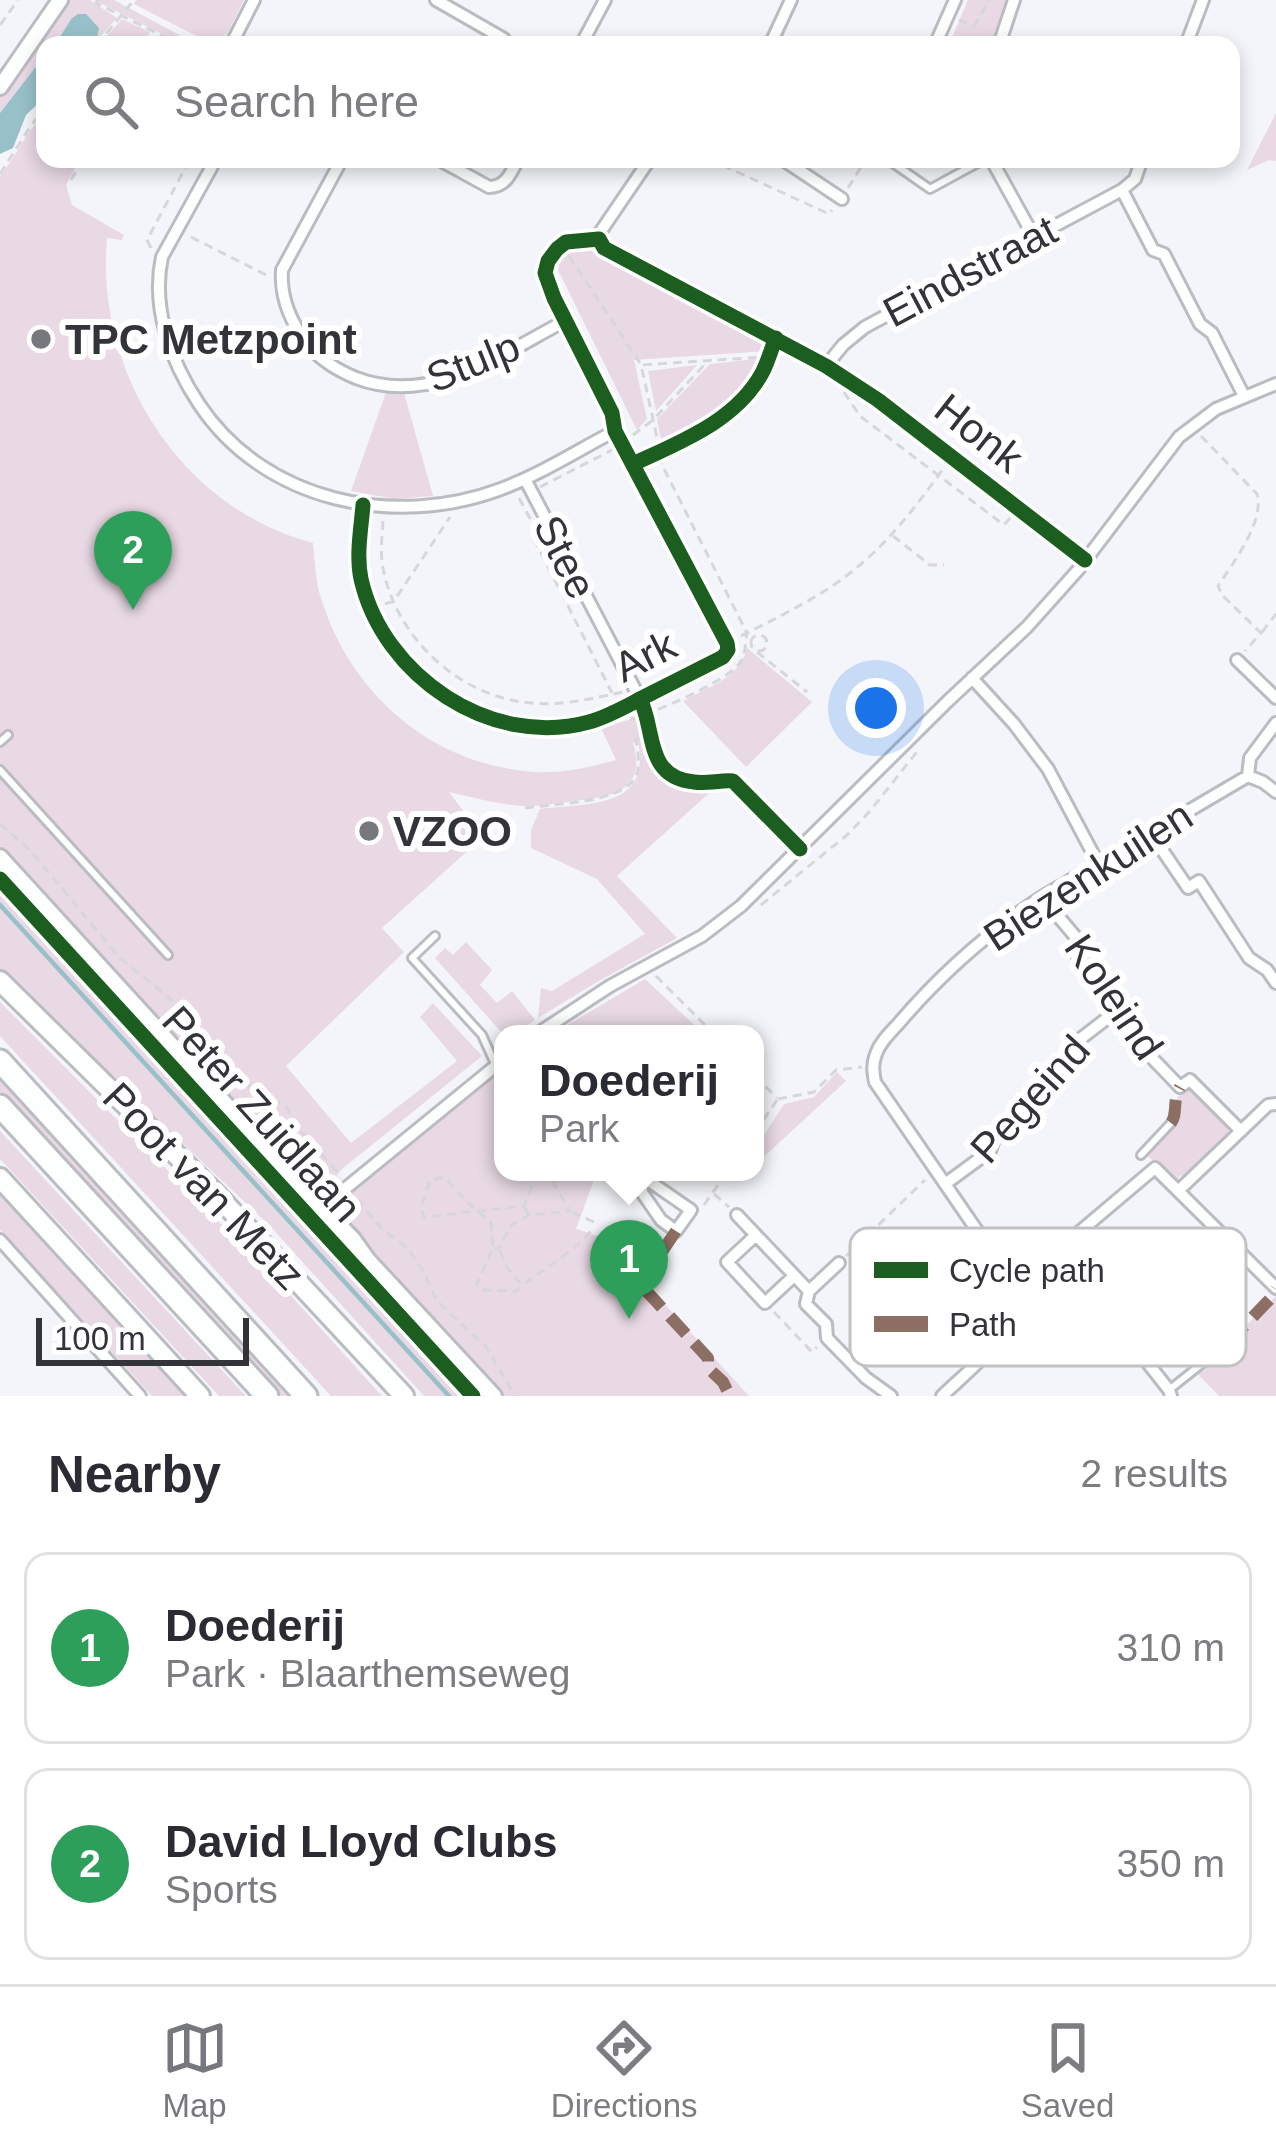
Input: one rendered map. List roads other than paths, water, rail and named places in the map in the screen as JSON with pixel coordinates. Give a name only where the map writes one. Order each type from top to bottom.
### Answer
[{"type":"highway","name":"Poot van Metz","points":[[0,980],[216,1194],[404,1396]]},
{"type":"highway","name":"Poot van Metz","points":[[0,1061],[307,1396]]},
{"type":"highway","points":[[0,1106],[267,1396]]},
{"type":"highway","points":[[0,1178],[200,1396]]},
{"type":"street","points":[[43,23],[47,0]]},
{"type":"street","points":[[0,87],[59,0]]},
{"type":"street","points":[[238,36],[254,0]]},
{"type":"street","points":[[436,0],[498,36]]},
{"type":"street","points":[[586,36],[605,0]]},
{"type":"street","points":[[774,36],[790,0]]},
{"type":"street","points":[[939,36],[955,0]]},
{"type":"street","points":[[1002,36],[1014,0]]},
{"type":"street","points":[[1189,36],[1203,0]]},
{"type":"street","points":[[211,168],[162,257],[158,275],[163,322],[183,377],[205,414],[266,470],[325,496],[363,505],[404,507],[458,501],[498,490],[618,436]]},
{"type":"street","name":"Stulp","points":[[337,168],[281,277],[291,317],[316,354],[341,371],[387,387],[423,386],[457,377],[565,321]]},
{"type":"street","points":[[454,168],[489,187],[505,182],[513,168]]},
{"type":"street","points":[[599,239],[644,168]]},
{"type":"street","points":[[796,168],[842,199]]},
{"type":"street","points":[[993,168],[1034,237]]},
{"type":"street","points":[[1139,168],[1123,190],[1153,250],[1164,254],[1244,396]]},
{"type":"street","name":"Eindstraat","points":[[826,366],[865,328],[1123,190]]},
{"type":"street","name":"Ark","points":[[363,505],[361,578],[371,607],[400,656],[426,685],[460,706],[532,726],[586,723],[641,701],[723,657],[727,643],[618,436],[612,413],[545,273],[548,261],[566,242],[599,239]]},
{"type":"street","name":"Honk","points":[[599,239],[604,248],[773,346],[826,366],[878,400],[1084,560]]},
{"type":"street","points":[[550,1025],[702,935],[741,906],[1027,628],[1167,449],[1216,409],[1276,384]]},
{"type":"street","name":"Stee","points":[[525,478],[641,701]]},
{"type":"street","points":[[1237,660],[1276,698]]},
{"type":"street","points":[[972,678],[1048,769],[1100,865]]},
{"type":"street","points":[[1276,723],[1250,758],[1248,776],[1276,792]]},
{"type":"street","name":"Biezenkuilen","points":[[945,1184],[875,1082],[872,1066],[878,1048],[923,994],[1018,913],[1248,776]]},
{"type":"street","points":[[1152,835],[1188,888],[1199,881],[1249,958],[1276,982]]},
{"type":"street","name":"Peter Zuidlaan","points":[[0,857],[273,1156],[284,1177],[319,1210],[345,1245],[368,1260],[494,1396]]},
{"type":"street","name":"Koleind","points":[[1042,897],[1084,947],[1078,957],[1127,1033],[1180,1087],[1190,1080],[1241,1131]]},
{"type":"street","name":"Pegeind","points":[[945,1184],[990,1151],[995,1136],[1072,1057],[1076,1042],[1114,1013]]},
{"type":"street","points":[[319,1210],[494,1073]]},
{"type":"street","points":[[1178,1191],[1268,1105],[1276,1104]]},
{"type":"street","points":[[1141,1156],[1215,1228]]},
{"type":"street","points":[[1084,1228],[1155,1168]]},
{"type":"street","points":[[641,1181],[641,1191],[676,1231],[691,1210],[650,1181]]},
{"type":"street","points":[[945,1184],[975,1228]]},
{"type":"street","points":[[737,1215],[809,1291]]},
{"type":"street","points":[[756,1235],[727,1262],[765,1303],[794,1276]]},
{"type":"street","points":[[0,1240],[140,1396]]},
{"type":"street","points":[[1246,1258],[1276,1288]]},
{"type":"street","points":[[839,1263],[809,1291],[806,1304],[826,1324],[827,1338],[850,1362]]},
{"type":"street","points":[[854,1366],[892,1396]]},
{"type":"street","points":[[942,1396],[974,1366]]},
{"type":"street","points":[[1149,1366],[1170,1393]]},
{"type":"lane","points":[[900,168],[931,189],[971,168]]},
{"type":"lane","points":[[0,742],[8,735]]},
{"type":"lane","points":[[0,770],[168,955]]},
{"type":"lane","points":[[435,936],[412,958],[482,1035],[494,1056]]},
{"type":"lane","points":[[1141,1156],[1171,1124]]},
{"type":"lane","points":[[1170,1393],[1201,1366]]},
{"type":"water","points":[[86,14],[99,28],[97,36],[61,36],[71,19]]},
{"type":"water","points":[[36,67],[36,106],[26,115],[13,148],[0,154],[0,113]]},
{"type":"waterway","points":[[0,905],[449,1396]]},
{"type":"place","name":"TPC Metzpoint","points":[[41,339]]},
{"type":"place","name":"David Lloyd Clubs","points":[[133,610]]},
{"type":"place","name":"VZOO","points":[[369,831]]},
{"type":"place","name":"Doederij","points":[[629,1319]]}]
